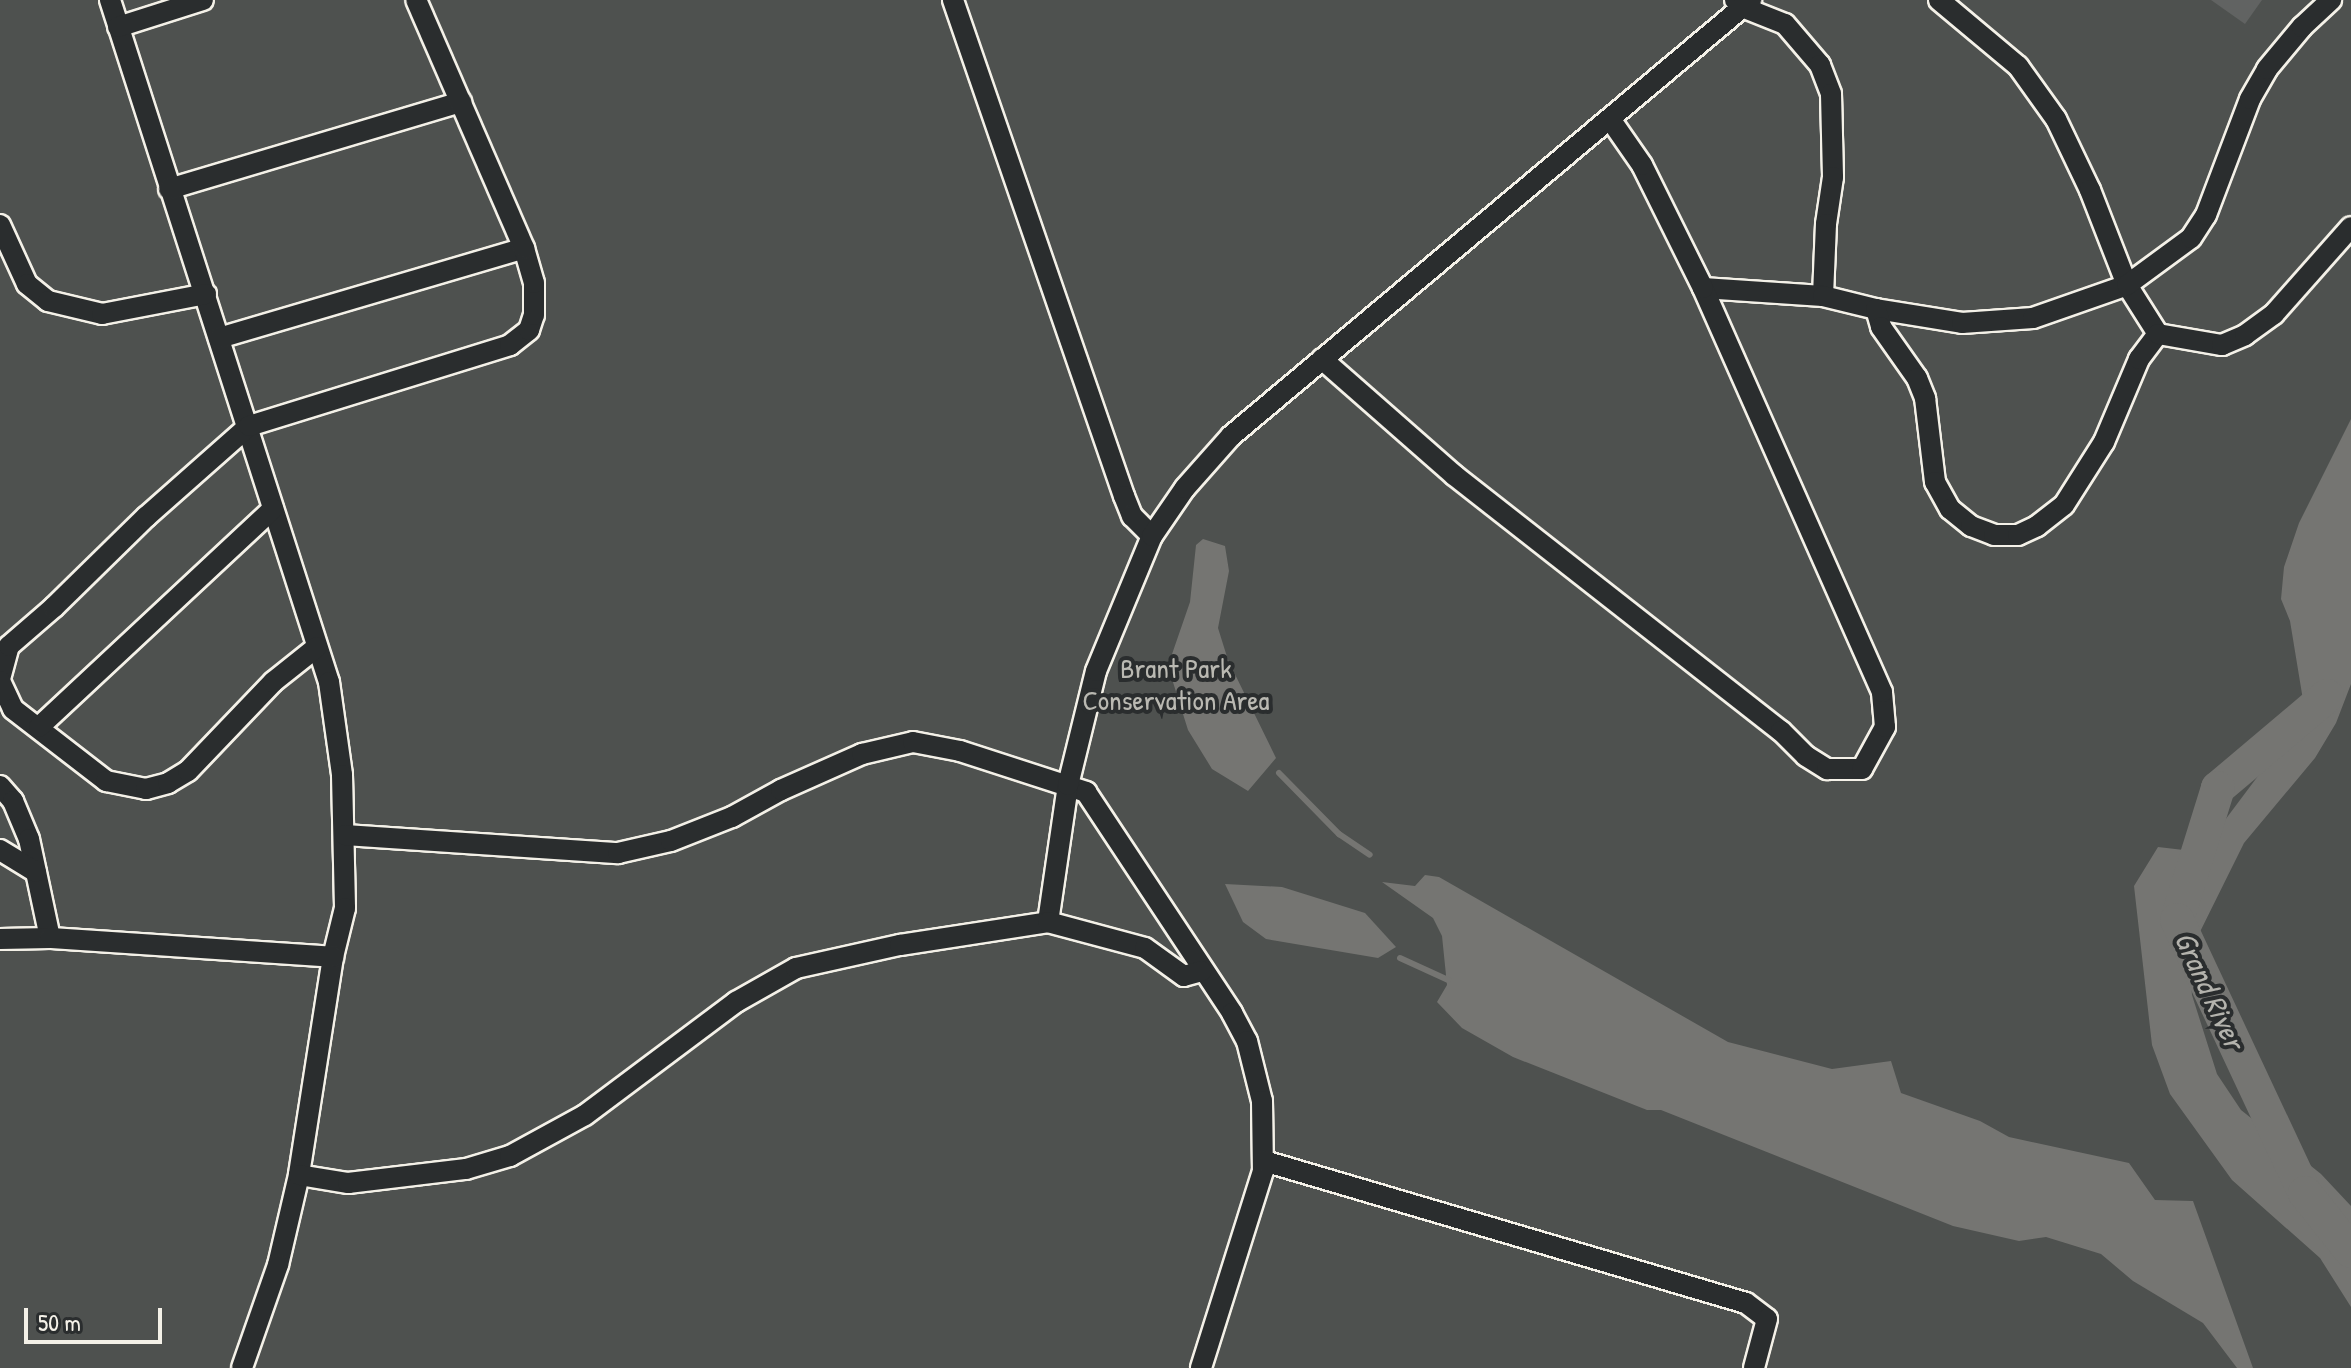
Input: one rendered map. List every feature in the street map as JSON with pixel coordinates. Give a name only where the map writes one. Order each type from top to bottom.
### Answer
[{"type":"lane","points":[[110,0],[329,682],[342,775],[345,908],[333,957],[299,1175],[278,1265],[242,1368]]},
{"type":"lane","points":[[118,27],[203,0]]},
{"type":"lane","points":[[317,647],[273,682],[188,771],[157,786],[129,787],[106,781],[13,709],[0,680],[9,646],[54,607],[146,517],[249,426],[520,339],[529,330],[534,315],[534,283],[524,248],[416,0]]},
{"type":"lane","points":[[953,0],[1124,496],[1132,516],[1152,536]]},
{"type":"lane","points":[[1939,0],[2018,66],[2056,119],[2090,190],[2127,285],[2158,334],[2222,345],[2245,335],[2274,314],[2351,227]]},
{"type":"lane","points":[[1703,288],[1823,296],[1876,309],[1962,323],[2011,321],[2062,310],[2127,285],[2191,238],[2206,215],[2250,99],[2267,69],[2302,27],[2331,0]]},
{"type":"lane","points":[[1048,922],[1068,785],[1096,671],[1152,536],[1185,488],[1231,436],[1610,119],[1743,2],[1785,24],[1820,65],[1831,94],[1833,177],[1826,224],[1823,296]]},
{"type":"lane","points":[[169,189],[461,102]]},
{"type":"lane","points":[[1322,359],[1454,475],[1781,731],[1806,756],[1827,769],[1862,769],[1885,727],[1882,692],[1703,288],[1642,165],[1610,119]]},
{"type":"lane","points":[[0,225],[27,284],[48,301],[102,314],[206,294]]},
{"type":"lane","points":[[219,338],[524,248]]},
{"type":"lane","points":[[1876,309],[1881,327],[1917,378],[1925,398],[1935,482],[1950,509],[1971,526],[1994,535],[2018,535],[2037,526],[2064,505],[2104,442],[2139,359],[2158,334]]},
{"type":"lane","points":[[39,727],[273,509]]},
{"type":"lane","points":[[345,835],[618,853],[671,841],[732,817],[781,790],[862,754],[913,742],[960,751],[1086,792],[1247,1041],[1262,1101],[1264,1161],[1245,1237],[1201,1368]]},
{"type":"lane","points":[[0,786],[13,801],[29,839],[50,938]]},
{"type":"lane","points":[[0,850],[36,872]]},
{"type":"lane","points":[[299,1175],[348,1183],[466,1169],[510,1156],[585,1115],[736,1002],[796,968],[900,945],[1048,922],[1145,948],[1184,976],[1201,971]]},
{"type":"lane","points":[[0,939],[50,938],[333,957]]},
{"type":"lane","points":[[1264,1161],[1746,1303],[1767,1319],[1754,1368]]},
{"type":"green space","name":"Brant Park Conservation Area","points":[[0,0],[2351,0],[2351,1368],[0,1368]]},
{"type":"shaded area","points":[[2351,419],[2351,684],[2336,723],[2315,758],[2244,843],[2189,954],[2192,995],[2217,1074],[2241,1110],[2321,1174],[2351,1206],[2351,1307],[2320,1258],[2232,1180],[2170,1094],[2152,1045],[2134,886],[2158,847],[2201,852],[2291,732],[2303,700],[2290,621],[2281,599],[2284,567],[2299,523]]},
{"type":"shaded area","points":[[1203,539],[1225,546],[1229,571],[1218,628],[1228,660],[1276,758],[1248,791],[1212,769],[1188,730],[1172,679],[1171,657],[1190,602],[1196,545]]},
{"type":"shaded area","points":[[1425,875],[1439,877],[1728,1042],[1832,1069],[1891,1061],[1901,1093],[1980,1121],[2009,1137],[2129,1163],[2155,1200],[2193,1201],[2253,1368],[2237,1368],[2203,1323],[2133,1281],[2101,1254],[2046,1237],[2019,1241],[1953,1226],[1661,1110],[1647,1110],[1513,1057],[1462,1028],[1437,1002],[1447,985],[1442,936],[1433,918],[1382,882],[1415,886]]},
{"type":"shaded area","points":[[1225,884],[1282,887],[1365,913],[1396,947],[1378,958],[1266,939],[1243,922]]},
{"type":"building","points":[[2211,0],[2262,0],[2245,24]]},
{"type":"waterway","name":"Grand River","points":[[2327,696],[2218,788],[2177,920],[2305,1193],[2351,1251]]},
{"type":"waterway","points":[[1279,773],[1339,834],[1370,855]]},
{"type":"waterway","points":[[1400,958],[1448,980]]}]
